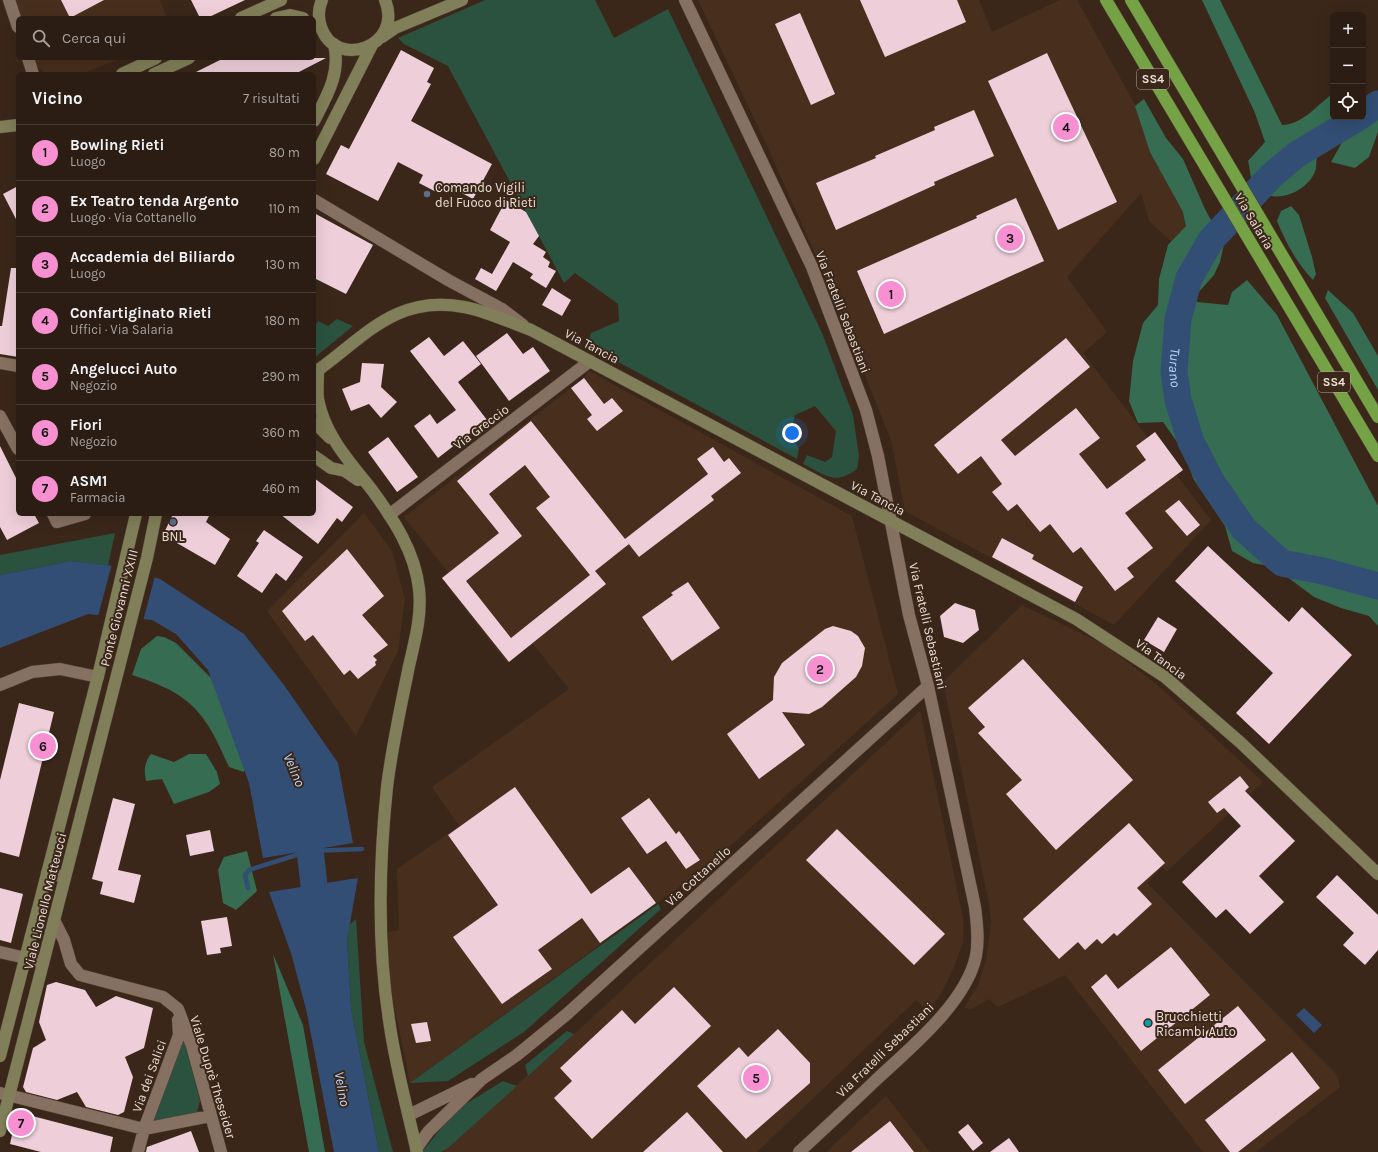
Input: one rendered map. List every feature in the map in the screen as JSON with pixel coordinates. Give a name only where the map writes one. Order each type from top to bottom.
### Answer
[{"type":"highway","name":"Via Salaria","points":[[1106,0],[1378,456]]},
{"type":"highway","name":"Via Salaria","points":[[1131,0],[1378,417]]},
{"type":"highway","points":[[1138,0],[1156,43]]},
{"type":"main road","points":[[245,16],[281,0]]},
{"type":"main road","points":[[322,0],[318,13],[318,27],[334,44],[353,50],[363,49],[395,28],[462,0]]},
{"type":"main road","points":[[316,155],[377,41],[387,28],[389,17],[385,0]]},
{"type":"main road","points":[[316,117],[331,88],[334,77],[337,64],[334,44]]},
{"type":"main road","points":[[126,72],[152,60]]},
{"type":"main road","points":[[158,72],[185,60]]},
{"type":"main road","points":[[0,127],[16,125]]},
{"type":"main road","name":"Via Tancia","points":[[316,372],[378,323],[395,314],[418,306],[437,304],[465,307],[530,330],[891,520],[1005,583],[1076,619],[1166,677],[1241,743],[1378,874]]},
{"type":"main road","points":[[316,372],[318,398],[324,419],[337,445],[389,515],[403,539],[416,570],[420,614],[392,752],[388,783],[382,866],[380,933],[389,1020],[416,1151]]},
{"type":"main road","points":[[316,424],[337,445]]},
{"type":"main road","points":[[316,457],[331,468],[345,471],[371,489]]},
{"type":"main road","name":"Ponte Giovanni XXIII","points":[[99,674],[136,516]]},
{"type":"main road","name":"Ponte Giovanni XXIII","points":[[116,678],[156,516]]},
{"type":"main road","name":"Viale Lionello Matteucci","points":[[0,1056],[99,674]]},
{"type":"main road","name":"Viale Lionello Matteucci","points":[[0,1131],[4,1095],[44,962],[116,678]]},
{"type":"street","points":[[9,0],[16,21]]},
{"type":"street","name":"Via Fratelli Sebastiani","points":[[685,0],[812,267],[866,410],[878,456],[909,615],[928,686],[975,907],[977,930],[976,956],[966,980],[950,1007],[924,1035],[799,1152]]},
{"type":"street","points":[[29,60],[32,72]]},
{"type":"street","points":[[316,201],[448,280],[502,309],[530,330]]},
{"type":"street","name":"Via Greccio","points":[[389,515],[590,361]]},
{"type":"street","points":[[0,363],[16,366]]},
{"type":"street","points":[[0,416],[16,445]]},
{"type":"street","points":[[54,516],[57,522],[78,516]]},
{"type":"street","points":[[0,685],[32,672],[60,669],[99,674]]},
{"type":"street","name":"Via Cottanello","points":[[416,1151],[428,1132],[482,1079],[517,1054],[567,1014],[928,686]]},
{"type":"street","points":[[47,873],[65,878]]},
{"type":"street","points":[[54,920],[64,940],[71,964],[80,975],[164,997],[178,1009]]},
{"type":"street","points":[[0,952],[44,962]]},
{"type":"street","name":"Viale Duprè Theseider","points":[[178,1009],[192,1046],[221,1152]]},
{"type":"street","name":"Via dei Salici","points":[[138,1152],[144,1129],[179,1035],[178,1009]]},
{"type":"street","name":"Via Cottanello","points":[[409,1115],[482,1079]]},
{"type":"street","points":[[4,1095],[144,1129],[210,1116]]},
{"type":"shaded area","points":[[14,0],[160,0],[166,16],[19,16]]},
{"type":"shaded area","points":[[698,0],[979,0],[992,32],[1060,0],[1077,0],[1195,213],[1174,244],[1149,221],[1141,193],[1067,277],[1107,332],[1083,353],[1211,520],[1114,625],[905,511],[891,440],[824,274],[769,150]]},
{"type":"shaded area","points":[[33,60],[117,60],[86,72],[44,72],[35,65]]},
{"type":"shaded area","points":[[589,371],[852,516],[898,694],[726,850],[697,874],[410,1083],[391,990],[387,932],[399,930],[397,869],[459,826],[432,787],[569,689],[533,644],[507,663],[441,578],[448,572],[404,517],[584,378]]},
{"type":"shaded area","points":[[364,513],[392,551],[405,599],[398,651],[356,736],[267,611]]},
{"type":"shaded area","points":[[1022,605],[1105,645],[1155,683],[1263,782],[1166,872],[1162,867],[1147,883],[1337,1075],[1340,1087],[1256,1152],[1203,1152],[1065,975],[998,1007],[989,999],[972,1009],[964,1008],[978,985],[986,960],[991,921],[989,904],[943,682]]},
{"type":"shaded area","points":[[920,711],[963,918],[963,941],[955,965],[941,994],[928,1011],[916,1000],[757,1152],[441,1152],[582,1027]]},
{"type":"shaded area","points":[[886,1096],[930,1152],[826,1152]]},
{"type":"green space","points":[[485,0],[595,0],[614,38],[668,9],[822,333],[853,415],[859,456],[857,469],[842,477],[836,478],[824,475],[803,464],[807,455],[825,462],[832,457],[836,431],[815,406],[795,415],[790,437],[799,448],[797,459],[587,345],[591,333],[619,321],[618,304],[575,273],[564,283],[448,66],[404,44],[398,38]]},
{"type":"green space","points":[[1202,0],[1220,0],[1282,125],[1296,122],[1303,118],[1330,96],[1330,120],[1350,120],[1326,129],[1317,156],[1316,170],[1309,181],[1295,192],[1277,196],[1260,192],[1254,185],[1251,177],[1248,161],[1265,142],[1255,113]]},
{"type":"green space","points":[[1144,99],[1166,138],[1183,159],[1205,209],[1224,244],[1220,262],[1214,275],[1197,294],[1197,302],[1228,305],[1232,292],[1247,280],[1277,315],[1378,506],[1378,626],[1369,616],[1341,608],[1314,597],[1274,567],[1253,563],[1232,551],[1225,526],[1194,480],[1182,449],[1163,422],[1138,423],[1129,401],[1133,361],[1143,323],[1158,305],[1159,279],[1168,245],[1186,226],[1183,212],[1150,152],[1135,106]]},
{"type":"green space","points":[[1378,116],[1378,132],[1369,157],[1355,168],[1331,162],[1345,137],[1362,130]]},
{"type":"green space","points":[[1291,206],[1299,215],[1312,257],[1316,274],[1313,280],[1292,252],[1277,221],[1281,211]]},
{"type":"green space","points":[[1328,290],[1353,313],[1378,356],[1378,390],[1325,298]]},
{"type":"green space","points":[[337,319],[353,326],[316,356],[316,324],[318,321],[328,326]]},
{"type":"green space","points":[[115,533],[108,566],[71,561],[0,575],[0,555]]},
{"type":"green space","points":[[157,636],[164,637],[176,643],[211,678],[246,759],[244,772],[229,767],[204,719],[183,698],[152,682],[132,675],[141,649]]},
{"type":"green space","points":[[151,754],[174,762],[189,754],[206,754],[217,772],[220,784],[209,792],[174,804],[162,779],[146,781],[145,767]]},
{"type":"green space","points":[[247,851],[257,891],[236,910],[223,903],[218,870],[224,857]]},
{"type":"green space","points":[[658,904],[661,909],[524,1032],[448,1081],[410,1083]]},
{"type":"green space","points":[[356,919],[364,1042],[393,1152],[379,1152],[351,1008],[347,940],[349,925]]},
{"type":"green space","points":[[273,954],[303,1025],[325,1152],[309,1152]]},
{"type":"green space","points":[[567,1031],[574,1034],[528,1076],[525,1065]]},
{"type":"green space","points":[[183,1035],[200,1101],[197,1112],[148,1126]]},
{"type":"green space","points":[[503,1081],[517,1086],[448,1148],[441,1152],[422,1152],[451,1116],[464,1105]]},
{"type":"water","points":[[71,561],[113,566],[160,579],[244,634],[284,685],[338,763],[353,843],[263,858],[249,783],[208,670],[176,634],[152,620],[88,614],[0,648],[0,575]]},
{"type":"water","points":[[358,878],[347,940],[351,1008],[379,1152],[334,1152],[306,1009],[291,953],[269,892]]},
{"type":"water","points":[[1304,1008],[1322,1025],[1314,1033],[1296,1015]]},
{"type":"pier","points":[[112,564],[155,576],[143,621],[98,616]]},
{"type":"building","points":[[61,0],[104,0],[74,16],[69,16]]},
{"type":"building","points":[[191,0],[245,0],[211,16],[199,16]]},
{"type":"building","points":[[860,0],[957,0],[966,22],[885,57]]},
{"type":"building","points":[[800,13],[835,94],[811,105],[775,24]]},
{"type":"building","points":[[401,50],[434,68],[427,82],[431,84],[411,121],[492,164],[473,199],[445,184],[440,194],[419,183],[423,175],[398,162],[378,201],[326,174],[341,145],[349,149]]},
{"type":"building","points":[[1047,53],[1117,202],[1058,230],[988,81]]},
{"type":"building","points":[[316,58],[326,58],[299,72],[196,72],[220,60],[316,60]]},
{"type":"building","points":[[974,110],[994,156],[934,182],[935,185],[836,230],[816,183],[876,158],[875,156],[935,130],[934,127]]},
{"type":"building","points":[[16,187],[16,219],[3,194]]},
{"type":"building","points":[[1016,198],[1044,261],[884,334],[857,271],[977,218],[976,216]]},
{"type":"building","points":[[506,200],[526,212],[539,236],[533,244],[546,252],[543,257],[550,262],[548,267],[556,271],[546,288],[530,278],[533,274],[513,262],[496,291],[475,279],[481,268],[492,274],[510,242],[490,230]]},
{"type":"building","points":[[316,214],[373,245],[346,294],[316,279]]},
{"type":"building","points":[[11,268],[16,268],[16,357],[0,354],[0,326],[2,326]]},
{"type":"building","points":[[552,288],[571,300],[562,316],[542,305]]},
{"type":"building","points":[[507,333],[523,354],[533,347],[550,371],[509,401],[476,356]]},
{"type":"building","points":[[429,337],[444,356],[463,341],[481,364],[458,382],[487,420],[438,458],[414,426],[430,414],[437,424],[456,410],[410,351]]},
{"type":"building","points":[[1066,338],[1090,367],[1001,440],[1015,456],[1076,408],[1100,438],[1079,454],[1107,489],[1146,460],[1136,446],[1155,432],[1183,470],[1125,513],[1153,548],[1127,568],[1134,577],[1115,591],[1081,547],[1073,553],[1050,524],[1040,532],[1017,504],[1008,511],[992,492],[1002,484],[981,456],[958,474],[934,445]]},
{"type":"building","points":[[362,363],[384,364],[381,387],[397,402],[381,418],[369,404],[351,411],[342,389],[360,382]]},
{"type":"building","points":[[584,378],[604,404],[612,398],[623,411],[597,431],[587,419],[592,415],[571,388]]},
{"type":"building","points":[[531,421],[629,544],[595,571],[606,584],[509,662],[442,578],[499,533],[457,481]],"holes":[[[525,465],[550,497],[536,508],[590,575],[511,638],[466,581],[522,536],[489,494]]]},
{"type":"building","points":[[388,437],[418,477],[397,492],[368,452]]},
{"type":"building","points":[[0,446],[16,478],[16,516],[35,516],[39,523],[7,540],[0,527]]},
{"type":"building","points":[[713,447],[724,462],[729,458],[741,473],[711,496],[714,500],[639,557],[625,539],[708,474],[697,459]]},
{"type":"building","points":[[316,479],[353,507],[342,522],[337,518],[318,544],[283,516],[316,516]]},
{"type":"building","points":[[1179,500],[1200,525],[1187,536],[1165,511]]},
{"type":"building","points":[[172,516],[209,516],[206,522],[230,539],[215,565],[163,535]]},
{"type":"building","points":[[264,530],[303,557],[286,581],[276,573],[262,593],[237,576],[259,543],[256,541]]},
{"type":"building","points":[[1002,538],[1034,555],[1032,559],[1083,587],[1075,602],[992,557]]},
{"type":"building","points":[[1208,546],[1289,622],[1302,607],[1352,655],[1269,744],[1236,713],[1273,673],[1175,581]]},
{"type":"building","points":[[347,549],[384,596],[362,615],[388,645],[373,656],[377,660],[375,662],[376,665],[358,679],[350,670],[344,675],[313,635],[305,641],[282,611]]},
{"type":"building","points":[[688,582],[720,628],[672,661],[642,617],[673,595],[671,593]]},
{"type":"building","points":[[955,603],[975,610],[979,630],[963,643],[944,637],[940,616]]},
{"type":"building","points":[[1158,617],[1177,629],[1164,652],[1144,640]]},
{"type":"building","points":[[833,626],[851,631],[858,636],[865,648],[862,666],[856,677],[822,707],[809,714],[782,712],[805,745],[759,779],[727,734],[773,700],[774,677],[782,663],[825,629]]},
{"type":"building","points":[[1023,659],[1133,780],[1056,850],[1006,794],[1022,780],[978,733],[985,727],[968,708]]},
{"type":"building","points":[[19,703],[54,712],[19,857],[0,852],[0,780]]},
{"type":"building","points":[[1240,776],[1249,787],[1245,791],[1295,841],[1259,876],[1284,902],[1250,934],[1226,909],[1216,918],[1182,882],[1241,826],[1224,808],[1217,813],[1208,802]]},
{"type":"building","points":[[515,787],[591,894],[629,867],[656,903],[600,943],[582,918],[538,950],[552,969],[502,1004],[453,937],[498,905],[448,835]]},
{"type":"building","points":[[113,798],[135,804],[118,870],[141,875],[134,903],[100,894],[103,882],[92,879]]},
{"type":"building","points":[[649,798],[676,834],[679,831],[700,860],[686,869],[666,841],[647,854],[621,818]]},
{"type":"building","points":[[1129,823],[1165,863],[1137,888],[1152,904],[1117,936],[1114,933],[1102,944],[1097,939],[1085,950],[1078,942],[1059,959],[1023,919]]},
{"type":"building","points":[[837,829],[945,934],[914,965],[806,860]]},
{"type":"building","points":[[210,830],[214,851],[190,856],[186,835]]},
{"type":"building","points":[[1337,875],[1378,915],[1378,950],[1365,965],[1343,945],[1354,933],[1316,897]]},
{"type":"building","points":[[0,888],[23,894],[11,943],[0,940]]},
{"type":"building","points":[[227,917],[232,946],[220,948],[221,953],[207,955],[201,921]]},
{"type":"building","name":"Brucchietti Ricambi Auto","points":[[1171,947],[1210,995],[1141,1051],[1091,987],[1106,974],[1118,989]]},
{"type":"building","points":[[56,982],[85,990],[96,1007],[116,996],[153,1008],[144,1048],[125,1057],[133,1077],[124,1112],[118,1115],[86,1107],[77,1092],[57,1100],[26,1092],[23,1087],[33,1048],[46,1040],[39,1022],[47,985]]},
{"type":"building","points":[[674,987],[711,1026],[592,1139],[554,1098],[572,1081],[560,1068],[622,1010],[635,1024]]},
{"type":"building","points":[[1238,1006],[1266,1040],[1185,1104],[1158,1070]]},
{"type":"building","points":[[427,1022],[431,1041],[416,1043],[411,1024]]},
{"type":"building","points":[[778,1029],[810,1063],[810,1083],[746,1139],[697,1086],[739,1047],[748,1057]]},
{"type":"building","points":[[1292,1052],[1320,1088],[1238,1152],[1230,1152],[1205,1120]]},
{"type":"building","points":[[17,1112],[113,1137],[110,1152],[41,1152],[10,1144]]},
{"type":"building","points":[[687,1112],[723,1152],[643,1152]]},
{"type":"building","points":[[890,1121],[914,1152],[851,1152]]},
{"type":"building","points":[[968,1124],[983,1143],[973,1151],[958,1132]]},
{"type":"building","points":[[191,1131],[199,1152],[146,1152],[147,1147]]},
{"type":"building","points":[[1009,1138],[1019,1152],[990,1152]]},
{"type":"waterway","name":"Turano","points":[[1366,112],[1378,104]]},
{"type":"waterway","name":"Turano","points":[[1354,120],[1296,155],[1271,176],[1211,240],[1189,278],[1178,319],[1174,372],[1178,400],[1191,442],[1211,481],[1244,529],[1282,563],[1323,571],[1378,586]]},
{"type":"waterway","name":"Velino","points":[[306,814],[318,921]]},
{"type":"waterway","points":[[248,888],[245,875],[249,870],[309,851],[362,849]]},
{"type":"place","name":"Confartiginato Rieti","points":[[1066,127]]},
{"type":"place","name":"Comando Vigili del Fuoco di Rieti","points":[[427,194]]},
{"type":"place","name":"Accademia del Biliardo","points":[[1010,238]]},
{"type":"place","name":"Bowling Rieti","points":[[891,294]]},
{"type":"place","name":"BNL","points":[[173,522]]},
{"type":"place","name":"Ex Teatro tenda Argento","points":[[820,669]]},
{"type":"place","name":"Fiori","points":[[43,746]]},
{"type":"place","name":"Brucchietti Ricambi Auto","points":[[1148,1023]]},
{"type":"place","name":"Angelucci Auto","points":[[756,1078]]},
{"type":"place","name":"ASM1","points":[[21,1123]]}]
